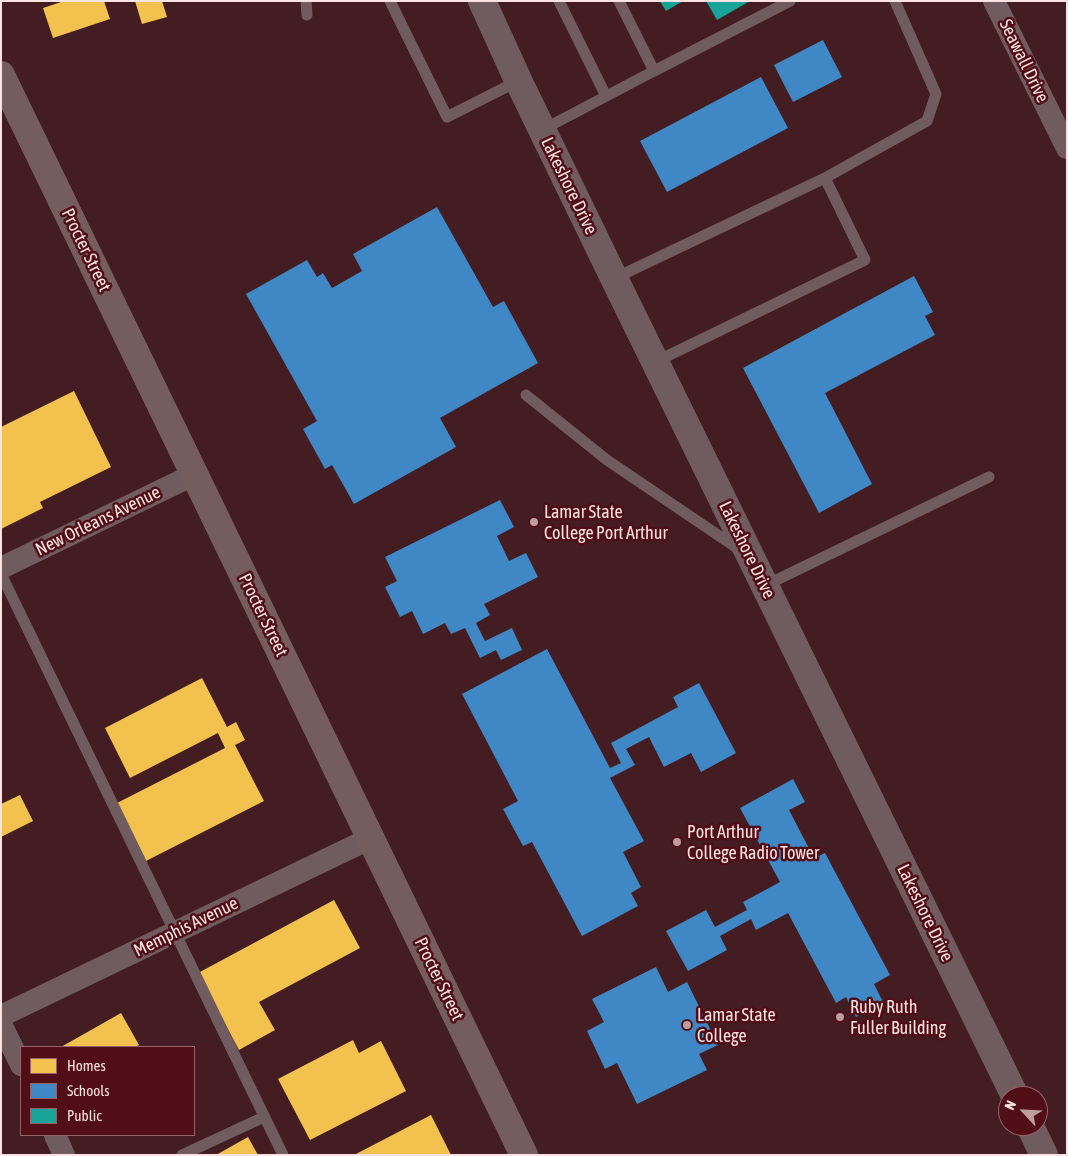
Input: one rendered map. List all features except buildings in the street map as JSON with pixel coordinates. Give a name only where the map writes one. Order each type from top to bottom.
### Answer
[{"type":"main road","name":"Procter Street","points":[[1,75],[8,108],[195,474],[524,1155]]},
{"type":"street","name":"Lakeshore Drive","points":[[482,1],[614,278],[1010,1086]]},
{"type":"street","name":"Seawall Drive","points":[[994,1],[1067,148]]},
{"type":"street","name":"New Orleans Avenue","points":[[1,568],[195,474]]},
{"type":"street","name":"Memphis Avenue","points":[[1,1016],[371,838]]},
{"type":"street","points":[[1,1024],[20,1063]]},
{"type":"street","points":[[55,1136],[64,1155]]},
{"type":"street","points":[[1035,1136],[1044,1155]]},
{"type":"lane","points":[[306,1],[307,15]]},
{"type":"lane","points":[[390,1],[447,117],[518,80]]},
{"type":"lane","points":[[559,1],[606,96]]},
{"type":"lane","points":[[619,1],[654,71]]},
{"type":"lane","points":[[542,130],[790,1]]},
{"type":"lane","points":[[614,278],[825,178],[927,121],[936,94],[895,1]]},
{"type":"lane","points":[[655,362],[865,260],[825,178]]},
{"type":"lane","points":[[526,395],[607,460],[750,557]]},
{"type":"lane","points":[[764,586],[989,477]]},
{"type":"lane","points":[[1,574],[283,1155]]},
{"type":"lane","points":[[182,1155],[264,1117]]},
{"type":"place","name":"Lamar State College Port Arthur","points":[[534,522]]},
{"type":"place","name":"Port Arthur College Radio Tower","points":[[677,842]]},
{"type":"place","name":"Ruby Ruth Fuller Building","points":[[840,1017]]},
{"type":"place","name":"Lamar State College","points":[[687,1025]]}]
